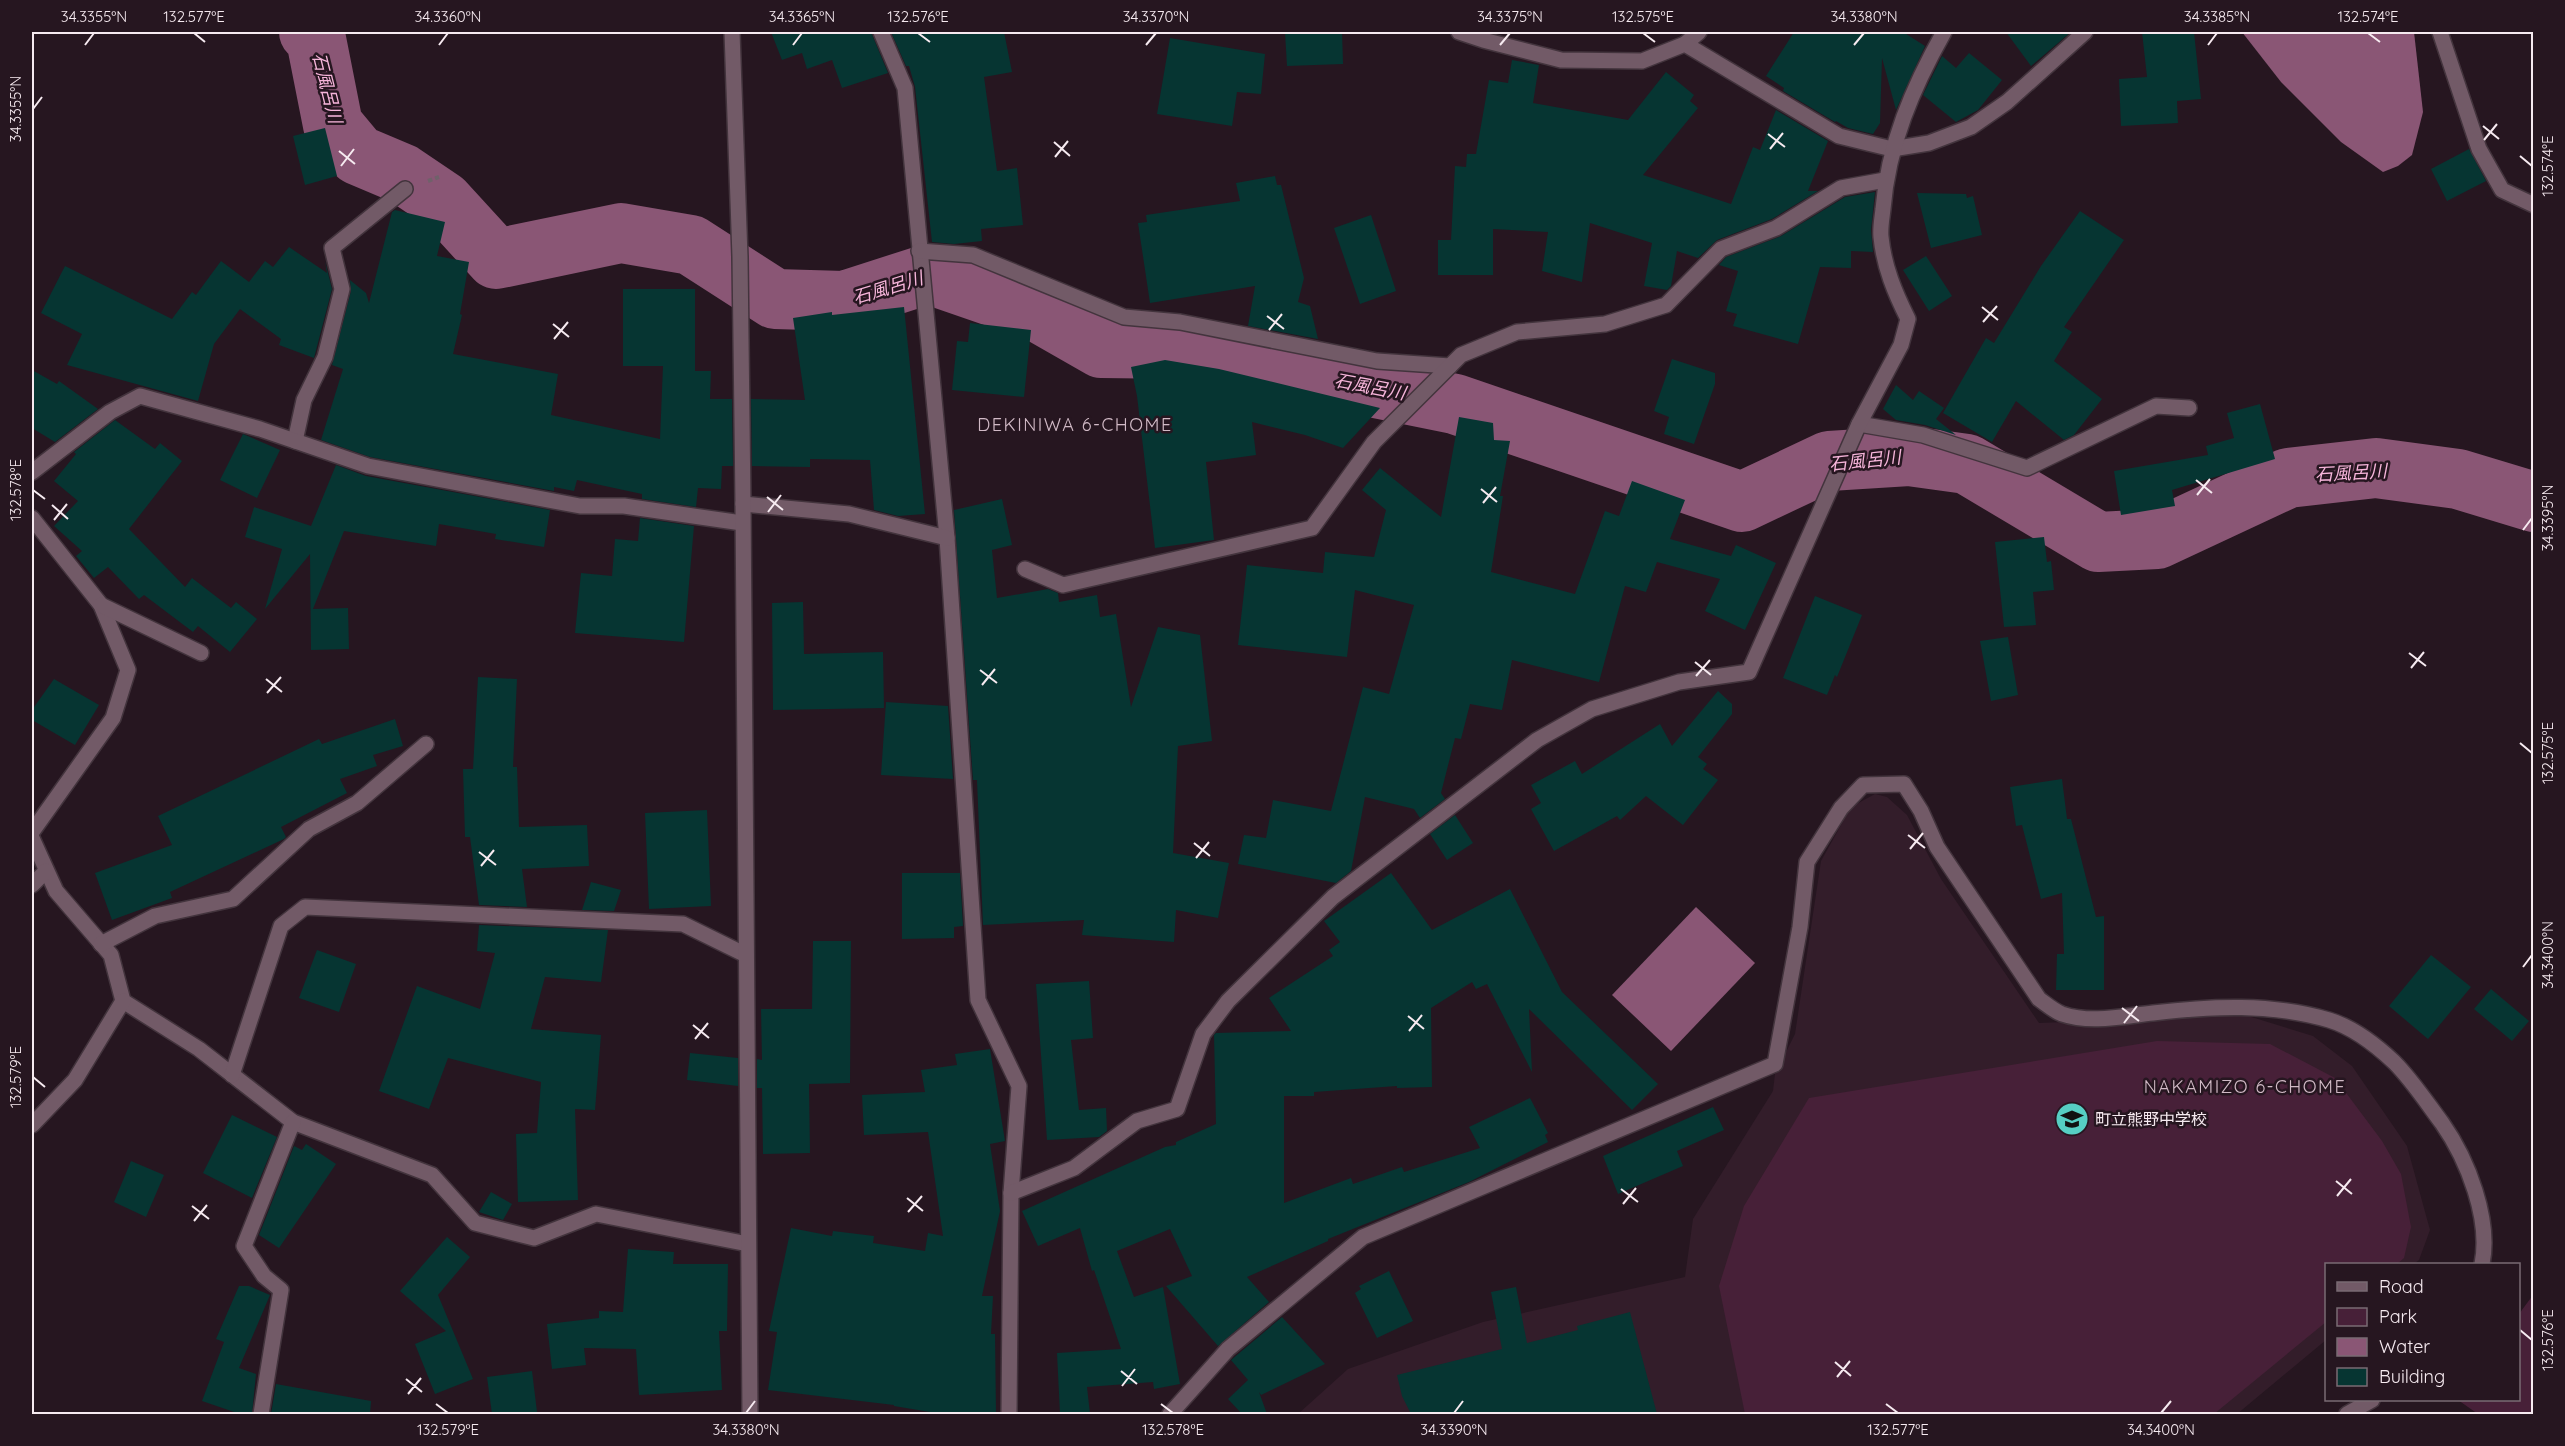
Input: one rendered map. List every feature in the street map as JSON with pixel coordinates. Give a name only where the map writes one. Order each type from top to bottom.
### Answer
[{"type":"street","points":[[732,32],[740,257],[750,1414]]},
{"type":"street","points":[[881,32],[905,88],[919,257],[948,538],[978,1000],[1019,1086],[1011,1193],[1009,1414]]},
{"type":"street","points":[[1459,32],[1562,60],[1642,62],[1685,44],[1699,32]]},
{"type":"street","points":[[1011,1193],[1074,1168],[1137,1121],[1177,1109],[1203,1034],[1228,1001],[1333,897],[1537,740],[1592,709],[1679,682],[1749,672],[1857,428],[1902,345],[1908,319],[1891,284],[1881,236],[1885,180],[1892,149],[1907,107],[1944,32]]},
{"type":"street","points":[[1685,44],[1839,136],[1892,149],[1929,143],[1971,128],[2007,102],[2085,32]]},
{"type":"street","points":[[2440,32],[2479,148],[2502,190],[2534,205]]},
{"type":"street","points":[[1025,569],[1062,585],[1312,528],[1374,442],[1461,355],[1517,332],[1605,324],[1666,305],[1721,249],[1776,228],[1841,188],[1885,180]]},
{"type":"street","points":[[295,441],[304,400],[325,357],[342,289],[332,248],[405,189]]},
{"type":"street","points":[[919,257],[973,255],[1124,316],[1180,322],[1377,361],[1450,366]]},
{"type":"street","points":[[32,472],[110,412],[140,396],[260,429],[368,466],[580,506],[624,506],[742,523]]},
{"type":"street","points":[[1857,428],[1923,435],[2027,468],[2157,406],[2190,408]]},
{"type":"street","points":[[743,504],[849,514],[948,538]]},
{"type":"street","points":[[32,518],[101,605],[128,670],[113,718],[32,832]]},
{"type":"street","points":[[101,605],[201,653]]},
{"type":"street","points":[[101,944],[155,916],[232,899],[309,829],[357,803],[426,744]]},
{"type":"street","points":[[1170,1414],[1228,1349],[1363,1237],[1775,1064],[1800,927],[1807,862],[1841,808],[1863,785],[1869,784],[1904,784],[1921,811],[1937,847],[2039,999],[2061,1014],[2093,1019],[2202,1007],[2260,1008],[2331,1020],[2362,1037],[2393,1062],[2416,1088],[2450,1136],[2468,1168],[2479,1200],[2484,1254],[2482,1263]]},
{"type":"street","points":[[32,838],[56,891],[111,955],[123,1001],[199,1049],[293,1122],[432,1174],[475,1223],[534,1238],[596,1214],[748,1244]]},
{"type":"street","points":[[32,885],[46,871]]},
{"type":"street","points":[[232,1075],[281,926],[305,907],[683,924],[746,955]]},
{"type":"street","points":[[32,1125],[75,1080],[123,1001]]},
{"type":"street","points":[[261,1414],[281,1290],[264,1276],[244,1246],[293,1122]]},
{"type":"street","points":[[2347,1414],[2370,1401]]},
{"type":"shaded area","name":"町立熊野中学校","points":[[1875,794],[1887,797],[1907,815],[1941,879],[2039,1023],[2245,1015],[2313,1036],[2352,1066],[2407,1146],[2430,1230],[2419,1260],[2415,1263],[2325,1263],[2325,1341],[2237,1414],[1298,1414],[1348,1369],[1483,1322],[1685,1277],[1693,1219],[1773,1091],[1775,1074],[1795,1034],[1821,861],[1851,807]]},
{"type":"green space","name":"町立熊野中学校","points":[[2157,1041],[2270,1044],[2335,1078],[2382,1141],[2401,1174],[2411,1227],[2404,1258],[2398,1263],[2325,1263],[2325,1323],[2214,1414],[1745,1414],[1719,1286],[1744,1206],[1809,1098]]},
{"type":"green space","points":[[2533,1295],[2533,1414],[2478,1414],[2459,1401],[2520,1401],[2520,1313]]},
{"type":"water","points":[[2242,32],[2414,32],[2423,112],[2412,155],[2398,166],[2383,172],[2341,142],[2281,82]]},
{"type":"water","points":[[1696,907],[1755,963],[1671,1051],[1612,995]]},
{"type":"building","points":[[771,32],[871,32],[888,73],[842,88],[832,60],[807,69],[802,53],[782,60]]},
{"type":"building","points":[[891,32],[1004,32],[1012,72],[984,77],[997,171],[1017,168],[1023,225],[981,229],[982,241],[954,244],[932,242],[915,87],[909,66],[906,66]]},
{"type":"building","points":[[1285,32],[1342,32],[1343,64],[1287,66]]},
{"type":"building","points":[[1794,32],[1903,32],[1925,46],[1896,110],[1882,58],[1880,123],[1873,134],[1848,128],[1835,122],[1783,91],[1784,88],[1766,76]]},
{"type":"building","points":[[2006,32],[2071,32],[2031,66]]},
{"type":"building","points":[[2142,32],[2194,32],[2201,99],[2177,101],[2178,123],[2121,126],[2119,79],[2147,77]]},
{"type":"building","points":[[1170,38],[1265,54],[1261,94],[1237,92],[1232,126],[1157,114]]},
{"type":"building","points":[[1969,53],[2002,80],[1978,110],[1956,122],[1923,95],[1942,56],[1956,68]]},
{"type":"building","points":[[1512,60],[1539,65],[1533,103],[1628,120],[1666,72],[1694,95],[1690,101],[1698,108],[1643,175],[1731,204],[1753,147],[1760,150],[1776,110],[1828,141],[1808,191],[1818,191],[1772,219],[1717,240],[1698,258],[1677,251],[1671,286],[1667,290],[1644,286],[1652,243],[1590,223],[1582,282],[1542,271],[1548,232],[1493,229],[1493,275],[1438,275],[1438,240],[1451,240],[1455,166],[1466,167],[1467,154],[1476,154],[1489,80],[1508,83]]},
{"type":"building","points":[[325,128],[337,176],[305,185],[293,136]]},
{"type":"building","points":[[2469,149],[2486,181],[2447,201],[2431,169]]},
{"type":"building","points":[[1275,176],[1277,185],[1281,185],[1304,278],[1298,302],[1310,306],[1318,339],[1248,326],[1255,286],[1150,303],[1138,223],[1147,222],[1146,215],[1240,201],[1236,183]]},
{"type":"building","points":[[1875,192],[1871,230],[1873,252],[1851,251],[1851,268],[1820,267],[1798,344],[1733,326],[1737,314],[1726,311],[1738,271],[1719,265],[1726,257],[1781,236],[1845,197]]},
{"type":"building","points":[[1917,193],[1966,194],[1967,198],[1973,196],[1982,235],[1931,248]]},
{"type":"building","points":[[395,210],[445,222],[437,256],[469,262],[460,314],[462,315],[453,354],[558,374],[551,415],[660,439],[663,366],[623,366],[623,289],[695,289],[695,371],[711,371],[710,399],[732,399],[733,466],[722,466],[721,489],[698,488],[696,507],[642,499],[642,494],[577,480],[574,491],[554,487],[554,491],[370,457],[321,440],[343,369],[332,365],[351,291],[350,280],[366,293],[369,303],[392,212]]},
{"type":"building","points":[[2080,211],[2124,240],[2064,327],[2072,332],[2054,361],[2102,399],[2074,435],[2064,440],[2016,401],[1992,442],[1943,413],[1986,338],[1994,343],[2041,266]]},
{"type":"building","points":[[1371,215],[1396,291],[1360,304],[1334,228]]},
{"type":"building","points":[[289,247],[327,273],[325,261],[332,289],[314,358],[279,345],[281,339],[240,309],[214,344],[198,401],[67,365],[82,334],[41,313],[65,266],[172,319],[192,292],[196,295],[221,261],[249,282],[265,261],[273,267]]},
{"type":"building","points":[[1926,256],[1952,296],[1929,311],[1903,270]]},
{"type":"building","points":[[904,307],[925,514],[898,516],[874,510],[870,460],[810,459],[810,467],[752,466],[751,399],[805,400],[793,318],[832,312],[832,315]]},
{"type":"building","points":[[970,323],[1031,330],[1024,397],[952,390],[957,341],[968,342]]},
{"type":"building","points":[[1672,359],[1715,373],[1715,384],[1694,444],[1664,434],[1669,417],[1654,411]]},
{"type":"building","points":[[1165,360],[1219,369],[1380,408],[1343,448],[1305,435],[1252,422],[1256,455],[1206,462],[1214,540],[1155,548],[1137,396],[1131,367]]},
{"type":"building","points":[[32,370],[57,384],[59,381],[98,409],[55,442],[32,428]]},
{"type":"building","points":[[1896,385],[1913,400],[1919,391],[1944,408],[1936,419],[1956,435],[1925,425],[1896,420],[1883,409]]},
{"type":"building","points":[[2260,404],[2275,459],[2172,490],[2175,506],[2121,515],[2114,471],[2208,455],[2206,446],[2234,438],[2227,413]]},
{"type":"building","points":[[1459,417],[1493,423],[1494,440],[1510,441],[1500,496],[1503,496],[1491,572],[1575,594],[1605,511],[1619,516],[1632,481],[1685,500],[1670,539],[1731,556],[1736,545],[1776,563],[1745,630],[1705,611],[1720,579],[1657,562],[1646,592],[1625,586],[1599,682],[1512,660],[1502,710],[1470,704],[1461,739],[1455,738],[1441,793],[1445,799],[1420,818],[1414,809],[1365,797],[1351,871],[1336,883],[1238,864],[1244,835],[1266,838],[1273,800],[1331,811],[1363,687],[1389,694],[1414,605],[1355,590],[1347,657],[1238,645],[1247,565],[1323,573],[1325,552],[1374,557],[1386,510],[1362,490],[1380,468],[1441,517]]},
{"type":"building","points":[[115,420],[155,449],[160,443],[182,461],[129,529],[185,587],[192,578],[231,608],[236,602],[257,619],[230,652],[198,626],[193,632],[144,595],[139,599],[108,567],[94,578],[76,556],[82,551],[54,526],[78,501],[54,481],[76,454],[74,452]]},
{"type":"building","points":[[243,434],[280,450],[257,498],[220,480]]},
{"type":"building","points":[[336,465],[366,476],[550,510],[544,547],[495,539],[496,534],[439,524],[436,546],[344,531],[313,609],[348,608],[349,649],[311,650],[310,554],[265,609],[282,549],[245,537],[254,507],[311,526]]},
{"type":"building","points":[[1002,499],[1012,545],[992,550],[997,598],[1048,589],[1058,593],[1059,602],[1097,595],[1100,617],[1116,614],[1131,707],[1158,627],[1200,635],[1212,741],[1178,746],[1173,853],[1229,863],[1218,918],[1176,910],[1174,942],[1082,935],[1084,920],[983,925],[977,780],[973,780],[954,510]]},
{"type":"building","points":[[640,518],[694,526],[684,642],[575,633],[581,573],[612,576],[615,539],[638,541]]},
{"type":"building","points":[[2044,537],[2047,562],[2051,561],[2054,590],[2033,592],[2036,625],[2004,627],[1995,542]]},
{"type":"building","points":[[1815,596],[1862,615],[1837,677],[1835,675],[1827,695],[1783,678]]},
{"type":"building","points":[[803,602],[804,654],[883,652],[884,708],[773,710],[772,603]]},
{"type":"building","points":[[2008,637],[2018,695],[1991,701],[1980,641]]},
{"type":"building","points":[[478,677],[517,679],[513,767],[517,767],[519,827],[587,825],[589,866],[522,869],[527,907],[479,905],[470,837],[465,837],[463,769],[473,769]]},
{"type":"building","points":[[54,679],[99,705],[75,745],[32,720],[32,710]]},
{"type":"building","points":[[1718,691],[1732,704],[1732,714],[1698,757],[1707,764],[1703,769],[1718,780],[1683,825],[1646,796],[1620,820],[1617,816],[1554,851],[1531,809],[1541,803],[1531,785],[1575,761],[1582,774],[1660,724],[1672,746]]},
{"type":"building","points":[[886,702],[948,706],[953,779],[881,775]]},
{"type":"building","points":[[395,719],[403,746],[373,755],[377,766],[340,779],[347,793],[281,827],[286,837],[284,839],[170,892],[172,898],[112,920],[95,873],[172,845],[158,816],[319,739],[322,744]]},
{"type":"building","points":[[2062,779],[2067,819],[2071,819],[2096,917],[2104,916],[2104,990],[2056,990],[2057,954],[2064,954],[2062,893],[2041,899],[2022,825],[2016,826],[2010,787]]},
{"type":"building","points":[[707,810],[711,906],[649,909],[645,813]]},
{"type":"building","points":[[1455,815],[1473,843],[1447,860],[1430,834]]},
{"type":"building","points":[[902,873],[960,873],[963,926],[954,927],[954,938],[902,939]]},
{"type":"building","points":[[1391,873],[1432,930],[1510,889],[1562,992],[1658,1084],[1632,1110],[1529,1009],[1532,1072],[1487,984],[1476,989],[1472,982],[1431,1008],[1432,1087],[1397,1088],[1397,1086],[1314,1092],[1314,1096],[1284,1096],[1284,1203],[1351,1178],[1353,1184],[1402,1167],[1404,1172],[1480,1148],[1469,1127],[1530,1098],[1548,1133],[1545,1135],[1548,1142],[1469,1182],[1328,1239],[1328,1241],[1247,1277],[1269,1302],[1218,1346],[1166,1286],[1192,1276],[1170,1229],[1117,1251],[1134,1297],[1163,1287],[1180,1384],[1154,1389],[1153,1382],[1087,1387],[1090,1414],[1060,1414],[1057,1353],[1121,1349],[1094,1270],[1092,1271],[1080,1228],[1038,1246],[1022,1211],[1165,1147],[1176,1145],[1176,1142],[1216,1124],[1214,1035],[1216,1033],[1291,1031],[1269,998],[1333,956],[1329,950],[1340,942],[1324,921]]},
{"type":"building","points":[[591,882],[621,890],[614,911],[582,910]]},
{"type":"building","points":[[479,925],[608,930],[601,982],[545,977],[531,1029],[601,1035],[595,1110],[575,1109],[578,1200],[518,1202],[516,1134],[537,1133],[541,1082],[448,1058],[429,1109],[379,1091],[417,986],[480,1009],[495,953],[477,951]]},
{"type":"building","points":[[813,941],[851,941],[850,1083],[809,1084],[810,1153],[763,1154],[762,1088],[757,1088],[757,1059],[762,1060],[761,1009],[812,1009]]},
{"type":"building","points":[[317,950],[356,964],[339,1012],[299,998]]},
{"type":"building","points":[[2431,955],[2471,987],[2428,1039],[2389,1006]]},
{"type":"building","points":[[1089,981],[1093,1038],[1071,1040],[1079,1110],[1106,1108],[1107,1131],[1099,1137],[1047,1140],[1036,984]]},
{"type":"building","points":[[2491,989],[2529,1021],[2512,1041],[2474,1009]]},
{"type":"building","points":[[990,1049],[1005,1141],[990,1144],[1000,1211],[982,1296],[993,1296],[991,1334],[995,1334],[996,1414],[942,1414],[894,1405],[768,1390],[777,1332],[769,1331],[791,1228],[832,1236],[833,1231],[874,1236],[873,1243],[925,1251],[928,1233],[943,1236],[928,1132],[864,1135],[862,1095],[925,1092],[921,1070],[957,1065],[955,1054]]},
{"type":"building","points":[[690,1053],[738,1058],[738,1086],[687,1080]]},
{"type":"building","points":[[1713,1107],[1724,1130],[1677,1151],[1683,1166],[1618,1194],[1603,1156]]},
{"type":"building","points":[[232,1115],[277,1137],[252,1198],[203,1173]]},
{"type":"building","points":[[306,1144],[336,1164],[279,1248],[259,1235],[294,1146],[302,1150]]},
{"type":"building","points":[[131,1161],[164,1175],[146,1217],[114,1202]]},
{"type":"building","points":[[491,1192],[512,1204],[503,1220],[479,1212]]},
{"type":"building","points":[[447,1237],[470,1257],[438,1295],[473,1379],[435,1394],[415,1344],[446,1331],[400,1291]]},
{"type":"building","points":[[628,1249],[674,1252],[673,1264],[728,1264],[727,1331],[719,1331],[722,1390],[639,1395],[636,1349],[584,1348],[586,1365],[552,1369],[547,1324],[599,1318],[599,1311],[623,1312]]},
{"type":"building","points":[[1389,1271],[1413,1321],[1377,1338],[1355,1293],[1361,1289],[1359,1286]]},
{"type":"building","points":[[239,1286],[249,1286],[270,1295],[239,1368],[256,1374],[252,1414],[240,1414],[202,1401],[224,1342],[216,1339]]},
{"type":"building","points":[[1516,1287],[1527,1343],[1578,1330],[1577,1326],[1630,1312],[1657,1414],[1411,1414],[1402,1396],[1397,1375],[1502,1349],[1491,1292]]},
{"type":"building","points":[[1282,1317],[1325,1364],[1261,1395],[1259,1392],[1267,1414],[1242,1414],[1228,1399],[1248,1380],[1231,1360]]},
{"type":"building","points":[[532,1371],[537,1412],[492,1414],[487,1377]]},
{"type":"building","points":[[276,1384],[371,1401],[370,1414],[271,1414]]},
{"type":"waterway","name":"石風呂川","points":[[309,32],[316,39],[333,125],[358,155],[403,174],[443,201],[496,259],[621,233],[691,245],[775,299],[844,301],[928,274],[1038,312],[1101,348],[1183,349],[1455,404],[1742,502],[1829,461],[1909,456],[1967,464],[2098,542],[2157,539],[2288,478],[2376,468],[2458,479],[2534,502]]},
{"type":"place","name":"町立熊野中学校","points":[[2072,1119]]},
{"type":"district","name":"DEKINIWA 6-CHOME","points":[[1075,425]]},
{"type":"district","name":"NAKAMIZO 6-CHOME","points":[[2245,1087]]}]
